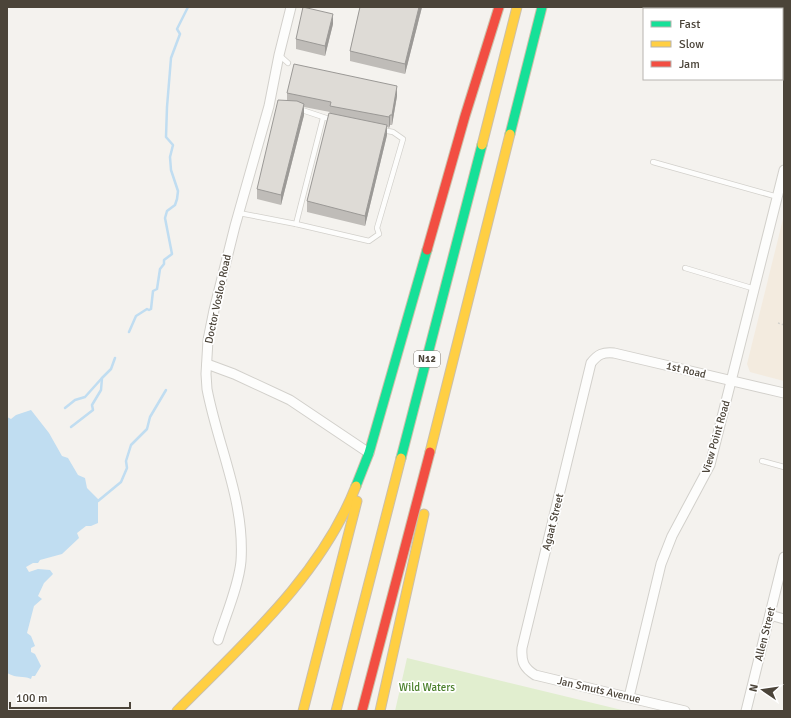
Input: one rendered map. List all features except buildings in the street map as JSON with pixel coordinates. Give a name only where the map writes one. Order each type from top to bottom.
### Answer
[{"type":"highway","points":[[303,711],[369,453],[465,116],[499,7]]},
{"type":"highway","name":"N12","points":[[336,711],[518,7]]},
{"type":"highway","name":"N12","points":[[362,711],[454,363],[542,7]]},
{"type":"highway","points":[[380,711],[427,501],[454,363]]},
{"type":"highway","points":[[177,711],[254,633],[293,588],[328,540],[349,503],[369,453]]},
{"type":"street","name":"Doctor Vosloo Road","points":[[218,640],[239,574],[241,541],[237,498],[209,401],[206,374],[208,340],[214,310],[239,213],[273,106],[279,55],[291,7]]},
{"type":"street","name":"View Point Road","points":[[629,696],[661,564],[672,536],[705,478],[710,465],[733,380],[784,174]]},
{"type":"street","name":"1st Road","points":[[591,363],[600,354],[610,353],[733,380],[784,393]]},
{"type":"street","name":"Agaat Street","points":[[535,675],[523,666],[521,658],[522,648],[591,363]]},
{"type":"street","points":[[206,364],[234,374],[290,400],[369,453]]},
{"type":"street","name":"Allen Street","points":[[746,711],[784,557]]},
{"type":"street","points":[[770,615],[784,618]]},
{"type":"street","name":"Jan Smuts Avenue","points":[[535,675],[629,696],[685,711]]},
{"type":"lane","points":[[279,55],[288,63]]},
{"type":"lane","points":[[291,108],[298,108],[337,122]]},
{"type":"lane","points":[[296,224],[323,118]]},
{"type":"lane","points":[[239,213],[296,224],[369,242],[379,234],[377,228],[403,139],[393,132],[373,129]]},
{"type":"lane","points":[[653,162],[778,197]]},
{"type":"lane","points":[[685,268],[755,289]]},
{"type":"lane","points":[[762,461],[784,467]]},
{"type":"path","points":[[778,323],[784,325]]},
{"type":"shaded area","points":[[784,215],[784,381],[750,372],[747,364]]},
{"type":"green space","name":"Wild Waters","points":[[407,658],[626,711],[395,711]]},
{"type":"water","points":[[31,410],[49,433],[62,456],[68,458],[78,475],[85,478],[87,488],[98,499],[98,523],[91,526],[86,526],[77,533],[79,538],[62,554],[40,560],[38,563],[33,563],[26,567],[29,572],[38,569],[50,570],[53,574],[44,583],[38,596],[42,599],[34,606],[27,633],[31,636],[35,646],[31,648],[31,652],[35,654],[41,666],[35,676],[32,676],[31,679],[14,676],[7,673],[7,417],[11,419],[16,415]]},
{"type":"waterway","points":[[129,332],[136,316],[147,309],[151,309],[153,291],[157,289],[160,269],[164,264],[164,260],[172,254],[165,218],[167,211],[175,205],[178,191],[171,170],[170,157],[173,145],[166,137],[167,107],[171,58],[180,34],[177,29],[188,7]]},
{"type":"waterway","points":[[71,427],[93,410],[92,405],[101,390],[102,378],[111,369],[115,358]]},
{"type":"waterway","points":[[65,408],[75,400],[85,397],[102,378]]},
{"type":"waterway","points":[[98,501],[121,482],[127,468],[126,461],[131,445],[147,429],[150,417],[166,390]]},
{"type":"traffic: fast","points":[[510,134],[542,7]]},
{"type":"traffic: fast","points":[[401,458],[482,145]]},
{"type":"traffic: fast","points":[[356,486],[369,453],[427,250]]},
{"type":"traffic: slow","points":[[482,145],[517,7]]},
{"type":"traffic: slow","points":[[430,452],[510,134]]},
{"type":"traffic: slow","points":[[336,711],[401,458]]},
{"type":"traffic: slow","points":[[177,711],[253,634],[301,579],[323,550],[341,519],[356,486]]},
{"type":"traffic: slow","points":[[303,711],[357,501]]},
{"type":"traffic: slow","points":[[380,711],[424,514]]},
{"type":"traffic: jam","points":[[427,250],[465,116],[499,7]]},
{"type":"traffic: jam","points":[[362,711],[430,452]]}]
